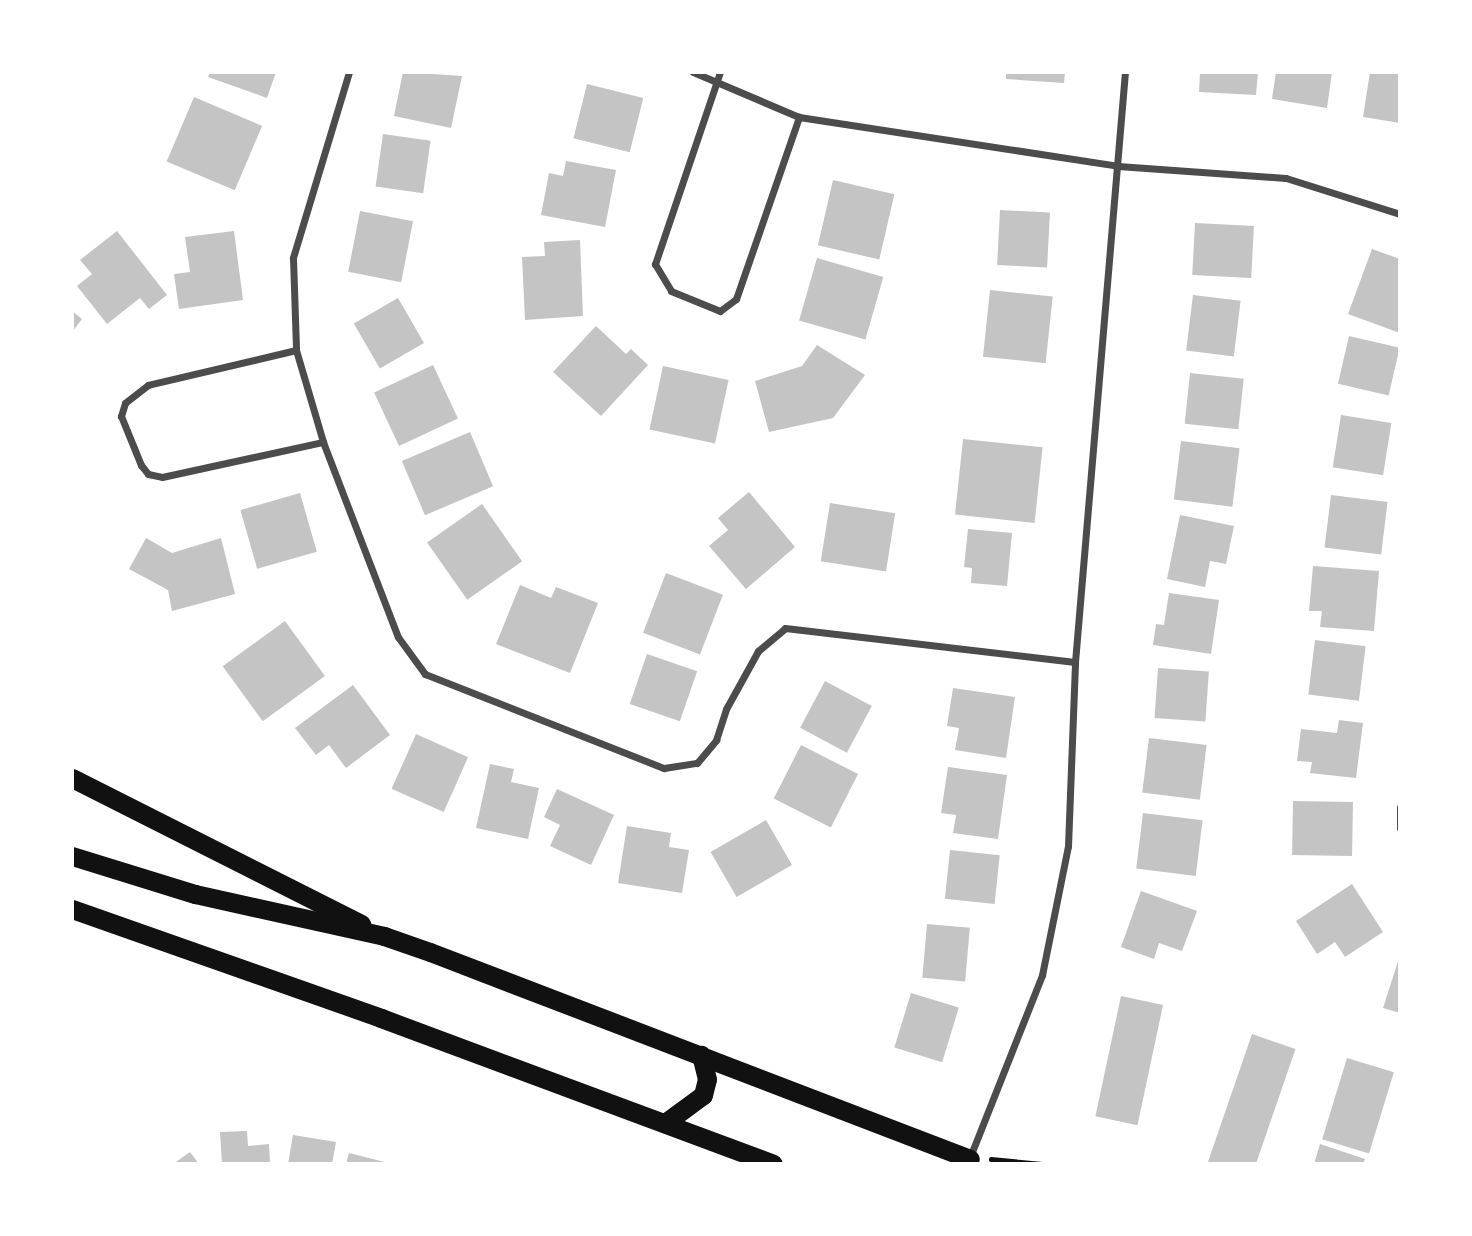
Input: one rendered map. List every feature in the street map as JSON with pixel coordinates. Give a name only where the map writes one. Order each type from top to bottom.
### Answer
[{"type":"highway","points":[[72,778],[384,936],[701,1055],[969,1162]]},
{"type":"highway","points":[[72,856],[195,894],[384,936]]},
{"type":"highway","points":[[72,909],[773,1164]]},
{"type":"highway","points":[[664,1123],[703,1095],[707,1079],[701,1055]]},
{"type":"street","points":[[349,72],[293,258],[296,350],[323,442],[398,636],[425,674],[664,768],[697,763],[716,740],[726,709],[758,651],[785,628],[1075,662]]},
{"type":"street","points":[[693,72],[799,117],[1118,166],[1286,178],[1400,214]]},
{"type":"street","points":[[720,72],[656,264],[671,291],[720,312],[736,299],[799,117]]},
{"type":"street","points":[[969,1162],[1032,1004],[1058,910],[1071,812],[1075,662],[1125,72]]},
{"type":"street","points":[[296,350],[148,385],[125,403],[121,416],[141,465],[148,474],[162,477],[323,442]]},
{"type":"street","points":[[1400,807],[1400,828]]},
{"type":"path","points":[[1013,1158],[1042,1164]]},
{"type":"building","points":[[210,72],[276,72],[267,98],[208,77]]},
{"type":"building","points":[[403,72],[462,76],[451,128],[394,116]]},
{"type":"building","points":[[1006,72],[1065,72],[1064,83],[1006,79]]},
{"type":"building","points":[[1200,72],[1258,72],[1256,95],[1199,92]]},
{"type":"building","points":[[1276,72],[1332,72],[1327,108],[1272,99]]},
{"type":"building","points":[[1370,72],[1400,72],[1400,123],[1363,117]]},
{"type":"building","points":[[587,84],[643,98],[630,152],[573,138]]},
{"type":"building","points":[[194,97],[262,126],[235,190],[167,161]]},
{"type":"building","points":[[383,134],[431,141],[423,193],[376,186]]},
{"type":"building","points":[[566,161],[616,170],[605,227],[541,215],[549,173],[563,176]]},
{"type":"building","points":[[833,180],[894,194],[879,259],[818,245]]},
{"type":"building","points":[[1000,210],[1050,213],[1047,268],[997,265]]},
{"type":"building","points":[[360,211],[413,221],[401,282],[348,272]]},
{"type":"building","points":[[1195,223],[1254,226],[1251,278],[1192,275]]},
{"type":"building","points":[[117,231],[167,295],[149,309],[140,298],[107,324],[77,286],[92,274],[80,260]]},
{"type":"building","points":[[234,231],[243,300],[179,309],[174,274],[190,272],[185,237]]},
{"type":"building","points":[[580,240],[583,316],[525,320],[522,257],[545,256],[544,242]]},
{"type":"building","points":[[1372,249],[1400,259],[1400,333],[1348,314]]},
{"type":"building","points":[[817,258],[883,277],[865,340],[799,320]]},
{"type":"building","points":[[990,290],[1053,297],[1046,363],[983,357]]},
{"type":"building","points":[[1193,295],[1241,301],[1234,356],[1186,351]]},
{"type":"building","points":[[398,298],[424,343],[380,369],[354,324]]},
{"type":"building","points":[[72,311],[82,319],[72,332]]},
{"type":"building","points":[[596,326],[626,354],[631,349],[648,365],[601,416],[553,372]]},
{"type":"building","points":[[1349,336],[1400,348],[1389,395],[1338,384]]},
{"type":"building","points":[[817,345],[865,375],[833,418],[769,432],[755,381],[802,366]]},
{"type":"building","points":[[433,365],[458,418],[399,446],[374,392]]},
{"type":"building","points":[[663,366],[729,380],[715,444],[649,430]]},
{"type":"building","points":[[1190,373],[1244,379],[1238,429],[1185,424]]},
{"type":"building","points":[[1341,415],[1391,423],[1383,475],[1333,467]]},
{"type":"building","points":[[470,432],[493,486],[425,515],[402,461]]},
{"type":"building","points":[[963,439],[1043,447],[1035,523],[955,515]]},
{"type":"building","points":[[1181,441],[1240,448],[1232,507],[1174,500]]},
{"type":"building","points":[[749,492],[795,547],[746,589],[709,546],[728,530],[718,518]]},
{"type":"building","points":[[300,493],[317,552],[257,569],[240,510]]},
{"type":"building","points":[[1331,495],[1388,502],[1381,555],[1325,548]]},
{"type":"building","points":[[830,503],[895,513],[886,572],[821,561]]},
{"type":"building","points":[[482,504],[522,561],[467,600],[427,542]]},
{"type":"building","points":[[1180,515],[1234,526],[1226,564],[1210,561],[1205,587],[1167,579]]},
{"type":"building","points":[[968,529],[1012,533],[1007,586],[971,583],[972,568],[964,567]]},
{"type":"building","points":[[146,538],[172,553],[221,538],[235,594],[172,611],[168,590],[129,569]]},
{"type":"building","points":[[1313,566],[1379,571],[1374,631],[1320,627],[1322,611],[1309,611]]},
{"type":"building","points":[[666,573],[723,595],[700,655],[643,633]]},
{"type":"building","points":[[520,585],[551,598],[556,587],[598,603],[570,673],[496,644]]},
{"type":"building","points":[[1169,593],[1219,600],[1211,654],[1153,645],[1156,624],[1164,625]]},
{"type":"building","points":[[285,621],[325,676],[263,721],[223,666]]},
{"type":"building","points":[[1315,640],[1366,646],[1359,701],[1308,695]]},
{"type":"building","points":[[647,654],[697,671],[680,721],[630,704]]},
{"type":"building","points":[[1158,668],[1209,672],[1205,721],[1155,718]]},
{"type":"building","points":[[825,681],[872,706],[847,753],[800,728]]},
{"type":"building","points":[[353,685],[390,735],[346,768],[329,745],[316,755],[295,728]]},
{"type":"building","points":[[953,688],[1015,697],[1006,758],[955,750],[959,728],[947,726]]},
{"type":"building","points":[[1339,720],[1363,723],[1356,778],[1310,773],[1312,762],[1297,761],[1301,729],[1337,733]]},
{"type":"building","points":[[416,734],[468,757],[444,812],[392,789]]},
{"type":"building","points":[[1149,738],[1207,745],[1200,800],[1142,793]]},
{"type":"building","points":[[801,745],[858,774],[831,828],[774,798]]},
{"type":"building","points":[[490,764],[514,769],[511,782],[539,788],[528,839],[476,828]]},
{"type":"building","points":[[948,767],[1007,775],[998,839],[953,833],[956,815],[941,813]]},
{"type":"building","points":[[557,789],[614,815],[591,865],[550,846],[560,825],[544,817]]},
{"type":"building","points":[[1293,801],[1353,802],[1352,856],[1292,855]]},
{"type":"building","points":[[1143,813],[1203,820],[1196,876],[1136,869]]},
{"type":"building","points":[[766,820],[792,865],[737,897],[711,852]]},
{"type":"building","points":[[627,826],[671,833],[669,847],[689,850],[682,893],[618,883]]},
{"type":"building","points":[[950,850],[1000,855],[995,904],[945,899]]},
{"type":"building","points":[[1352,884],[1383,932],[1345,957],[1335,942],[1317,954],[1296,921]]},
{"type":"building","points":[[1141,891],[1197,911],[1182,951],[1159,943],[1154,959],[1121,947]]},
{"type":"building","points":[[927,924],[970,928],[965,982],[922,978]]},
{"type":"building","points":[[1400,955],[1400,1013],[1383,1008]]},
{"type":"building","points":[[911,993],[959,1008],[942,1062],[894,1048]]},
{"type":"building","points":[[1121,996],[1163,1005],[1137,1125],[1095,1116]]},
{"type":"building","points":[[1252,1034],[1295,1049],[1256,1164],[1207,1164]]},
{"type":"building","points":[[1347,1058],[1394,1072],[1369,1154],[1322,1139]]},
{"type":"building","points":[[247,1131],[248,1146],[269,1144],[270,1164],[222,1164],[220,1132]]},
{"type":"building","points":[[293,1135],[336,1142],[332,1164],[288,1164]]},
{"type":"building","points":[[1320,1144],[1365,1159],[1363,1164],[1314,1164]]},
{"type":"building","points":[[190,1152],[199,1164],[173,1164]]},
{"type":"building","points":[[349,1153],[389,1163],[389,1164],[346,1164]]}]
